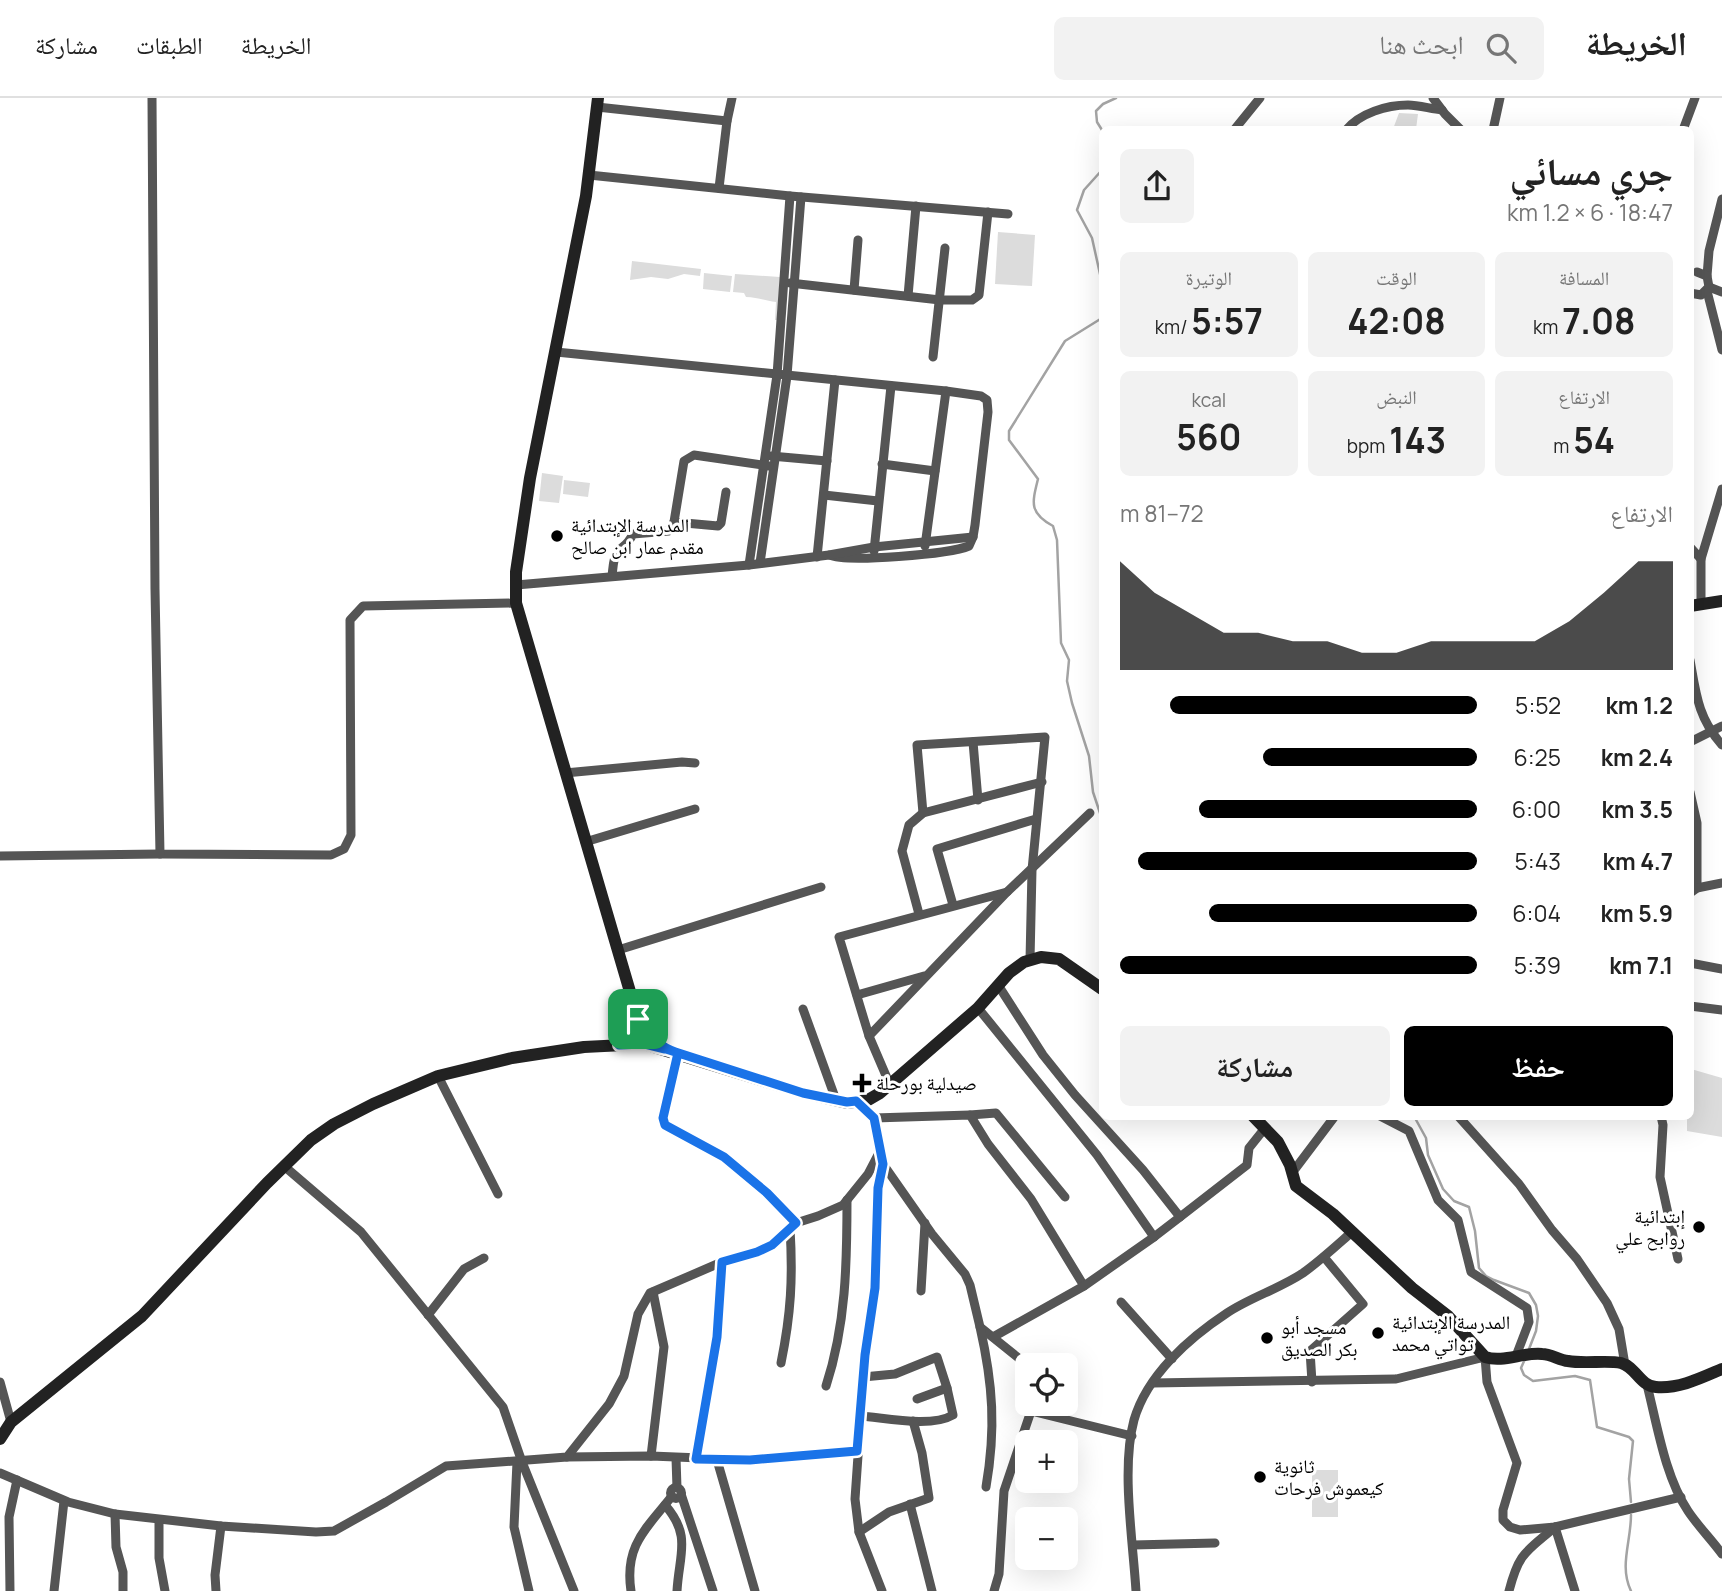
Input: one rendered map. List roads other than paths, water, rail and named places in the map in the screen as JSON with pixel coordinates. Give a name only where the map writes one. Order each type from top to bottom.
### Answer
[{"type":"main road","points":[[598,102],[589,175],[530,478],[516,603],[638,1019],[646,1032],[664,1049]]},
{"type":"main road","points":[[1696,605],[1722,601]]},
{"type":"main road","points":[[0,1439],[11,1423],[142,1316],[311,1140],[334,1124],[373,1104],[438,1076],[512,1058],[584,1047],[644,1044],[803,1093],[836,1100],[868,1100],[890,1085],[978,1008],[1009,973],[1030,960],[1041,957],[1059,959],[1099,987]]},
{"type":"main road","points":[[619,1045],[638,1019]]},
{"type":"main road","points":[[1257,1120],[1278,1142],[1296,1186],[1352,1232],[1412,1289],[1448,1316],[1485,1357],[1493,1360],[1544,1353],[1566,1361],[1621,1363],[1647,1385],[1677,1386],[1722,1369]]},
{"type":"street","points":[[152,98],[155,589],[160,854]]},
{"type":"street","points":[[719,188],[727,121],[733,98]]},
{"type":"street","points":[[1237,126],[1260,98]]},
{"type":"street","points":[[1433,98],[1457,126]]},
{"type":"street","points":[[1494,126],[1500,98]]},
{"type":"street","points":[[1684,126],[1695,98]]},
{"type":"street","points":[[598,102],[727,121]]},
{"type":"street","points":[[1349,126],[1376,110],[1408,105],[1442,110]]},
{"type":"street","points":[[589,175],[790,196],[1008,214]]},
{"type":"street","points":[[760,564],[776,461],[790,196]]},
{"type":"street","points":[[749,565],[796,283],[801,197]]},
{"type":"street","points":[[1722,199],[1709,251],[1707,276],[1713,317],[1722,351]]},
{"type":"street","points":[[908,296],[916,206]]},
{"type":"street","points":[[785,282],[940,300],[972,300],[979,295],[988,212]]},
{"type":"street","points":[[854,290],[858,240]]},
{"type":"street","points":[[933,356],[945,248]]},
{"type":"street","points":[[1707,276],[1694,273],[1709,251]]},
{"type":"street","points":[[1713,317],[1694,295],[1708,289],[1722,292]]},
{"type":"street","points":[[516,585],[760,564],[829,555],[836,558],[925,548],[964,548],[969,546],[973,537],[988,412],[987,400],[981,396],[556,352]]},
{"type":"street","points":[[817,556],[835,380]]},
{"type":"street","points":[[874,552],[891,386]]},
{"type":"street","points":[[925,548],[946,391]]},
{"type":"street","points":[[612,576],[615,556],[626,547],[632,534],[669,531],[674,522],[682,468],[688,457],[694,455],[776,461],[827,461]]},
{"type":"street","points":[[882,464],[935,471]]},
{"type":"street","points":[[1696,605],[1701,559],[1722,489]]},
{"type":"street","points":[[674,522],[718,526],[721,523],[726,492]]},
{"type":"street","points":[[824,495],[878,501]]},
{"type":"street","points":[[1694,551],[1701,559]]},
{"type":"street","points":[[0,856],[331,855],[344,849],[351,835],[350,620],[363,606],[516,603]]},
{"type":"street","points":[[1694,685],[1697,704],[1711,733],[1722,745]]},
{"type":"street","points":[[1694,740],[1722,726]]},
{"type":"street","points":[[923,813],[917,745],[1045,737],[1032,870],[1030,960]]},
{"type":"street","points":[[973,742],[978,800]]},
{"type":"street","points":[[565,773],[671,762],[695,763]]},
{"type":"street","points":[[919,914],[902,851],[909,825],[923,813],[1042,782]]},
{"type":"street","points":[[585,842],[695,809]]},
{"type":"street","points":[[1694,810],[1697,823],[1694,891],[1722,883]]},
{"type":"street","points":[[869,1036],[1007,892],[1090,813]]},
{"type":"street","points":[[953,905],[937,849],[1036,819]]},
{"type":"street","points":[[618,950],[821,887]]},
{"type":"street","points":[[890,1085],[869,1036],[839,937],[1007,892]]},
{"type":"street","points":[[1694,964],[1722,969]]},
{"type":"street","points":[[856,995],[925,976]]},
{"type":"street","points":[[998,985],[1043,1055],[1180,1217]]},
{"type":"street","points":[[1694,1006],[1722,1010]]},
{"type":"street","points":[[978,1008],[1097,1155],[1154,1237]]},
{"type":"street","points":[[803,1009],[836,1100]]},
{"type":"street","points":[[678,1053],[663,1118],[665,1125],[724,1157],[767,1193],[793,1225],[790,1320],[781,1363]]},
{"type":"street","points":[[438,1076],[498,1194]]},
{"type":"street","points":[[856,1101],[874,1118],[883,1164],[965,1274],[970,1285],[990,1371],[993,1400],[993,1437],[986,1487]]},
{"type":"street","points":[[874,1118],[996,1113],[1065,1196]]},
{"type":"street","points":[[970,1115],[988,1144],[1031,1199],[1084,1286]]},
{"type":"street","points":[[1292,1173],[1332,1120]]},
{"type":"street","points":[[1388,1120],[1409,1131],[1438,1200],[1458,1220],[1471,1272],[1527,1307],[1529,1322],[1523,1355]]},
{"type":"street","points":[[1462,1120],[1519,1184],[1577,1259],[1606,1303],[1619,1329],[1625,1365]]},
{"type":"street","points":[[1662,1120],[1660,1178],[1678,1259]]},
{"type":"street","points":[[993,1336],[1084,1286],[1154,1237],[1247,1165],[1249,1148],[1265,1128]]},
{"type":"street","points":[[567,1457],[609,1404],[624,1376],[638,1314],[653,1292],[722,1262],[757,1252],[772,1245],[793,1225],[843,1205],[868,1174],[880,1151]]},
{"type":"street","points":[[882,1591],[859,1532],[855,1499],[863,1377],[875,1288],[878,1188],[883,1164]]},
{"type":"street","points":[[284,1166],[360,1232],[503,1407],[519,1462],[574,1591]]},
{"type":"street","points":[[826,1386],[839,1339],[842,1315],[847,1269],[847,1199]]},
{"type":"street","points":[[921,1291],[925,1223]]},
{"type":"street","points":[[1136,1591],[1129,1486],[1132,1436],[1142,1401],[1172,1359],[1229,1312],[1301,1274],[1352,1232]]},
{"type":"street","points":[[1312,1382],[1310,1351],[1363,1304],[1324,1257]]},
{"type":"street","points":[[428,1315],[464,1269],[484,1258]]},
{"type":"street","points":[[696,1459],[717,1337],[722,1262]]},
{"type":"street","points":[[651,1456],[664,1347],[653,1292]]},
{"type":"street","points":[[1121,1302],[1172,1359]]},
{"type":"street","points":[[980,1327],[1015,1355]]},
{"type":"street","points":[[861,1416],[913,1421],[939,1420],[953,1415],[937,1357],[895,1374],[863,1377]]},
{"type":"street","points":[[1153,1383],[1396,1379],[1485,1357],[1487,1382],[1517,1463],[1503,1510],[1503,1520],[1510,1527],[1520,1530],[1555,1527],[1681,1497]]},
{"type":"street","points":[[0,1382],[11,1423]]},
{"type":"street","points":[[1647,1385],[1671,1473],[1686,1509],[1722,1554]]},
{"type":"street","points":[[916,1399],[947,1388]]},
{"type":"street","points":[[0,1414],[11,1423]]},
{"type":"street","points":[[995,1591],[999,1574],[1004,1491],[1028,1416]]},
{"type":"street","points":[[1062,1416],[1132,1436]]},
{"type":"street","points":[[859,1532],[889,1512],[929,1498],[922,1453],[913,1421]]},
{"type":"street","points":[[0,1473],[64,1501],[116,1514],[221,1526],[316,1532],[334,1531],[446,1466],[567,1457],[651,1456],[750,1460],[857,1451]]},
{"type":"street","points":[[676,1458],[677,1493],[713,1591]]},
{"type":"street","points":[[717,1460],[755,1591]]},
{"type":"street","points":[[519,1462],[514,1527],[529,1591]]},
{"type":"street","points":[[10,1591],[9,1517],[18,1480]]},
{"type":"street","points":[[631,1591],[632,1556],[641,1533],[677,1493]]},
{"type":"street","points":[[54,1591],[64,1501]]},
{"type":"street","points":[[910,1504],[932,1591]]},
{"type":"street","points":[[665,1505],[681,1529],[683,1541],[677,1591]]},
{"type":"street","points":[[116,1514],[116,1547],[123,1572],[123,1591]]},
{"type":"street","points":[[159,1520],[159,1558],[165,1591]]},
{"type":"street","points":[[216,1591],[215,1575],[221,1526]]},
{"type":"street","points":[[1509,1591],[1515,1567],[1521,1556],[1555,1527]]},
{"type":"street","points":[[1555,1527],[1575,1591]]},
{"type":"street","points":[[1133,1545],[1215,1543]]},
{"type":"waterway","points":[[1100,126],[1096,111],[1116,98]]},
{"type":"waterway","points":[[1099,173],[1084,190],[1077,210],[1092,238],[1099,270]]},
{"type":"waterway","points":[[1099,320],[1065,341],[1009,431],[1009,440],[1038,479],[1034,495],[1036,512],[1053,526],[1057,540],[1061,643],[1069,660],[1067,681],[1089,756],[1093,792],[1099,810]]},
{"type":"waterway","points":[[1416,1120],[1426,1138],[1428,1155],[1443,1189],[1454,1201],[1469,1207],[1479,1268],[1486,1276],[1529,1293],[1536,1305],[1536,1331],[1529,1349]]},
{"type":"waterway","points":[[1525,1359],[1521,1368],[1524,1375],[1533,1381],[1575,1376],[1590,1380],[1597,1427],[1629,1437],[1633,1441],[1629,1479],[1631,1502]]},
{"type":"waterway","points":[[1631,1515],[1626,1572],[1631,1591]]},
{"type":"place","name":"المدرسة الإبتدائية مقدم عمار ابن صالح","points":[[557,536]]},
{"type":"place","name":"صيدلية بورحلة","points":[[862,1083]]},
{"type":"place","name":"إبتدائية روابح علي","points":[[1699,1227]]},
{"type":"place","name":"المدرسة الإبتدائية تواتي محمد","points":[[1378,1333]]},
{"type":"place","name":"مسجد أبو بكر الصديق","points":[[1267,1338]]},
{"type":"place","name":"ثانوية كيعموش فرحات","points":[[1260,1477]]}]
